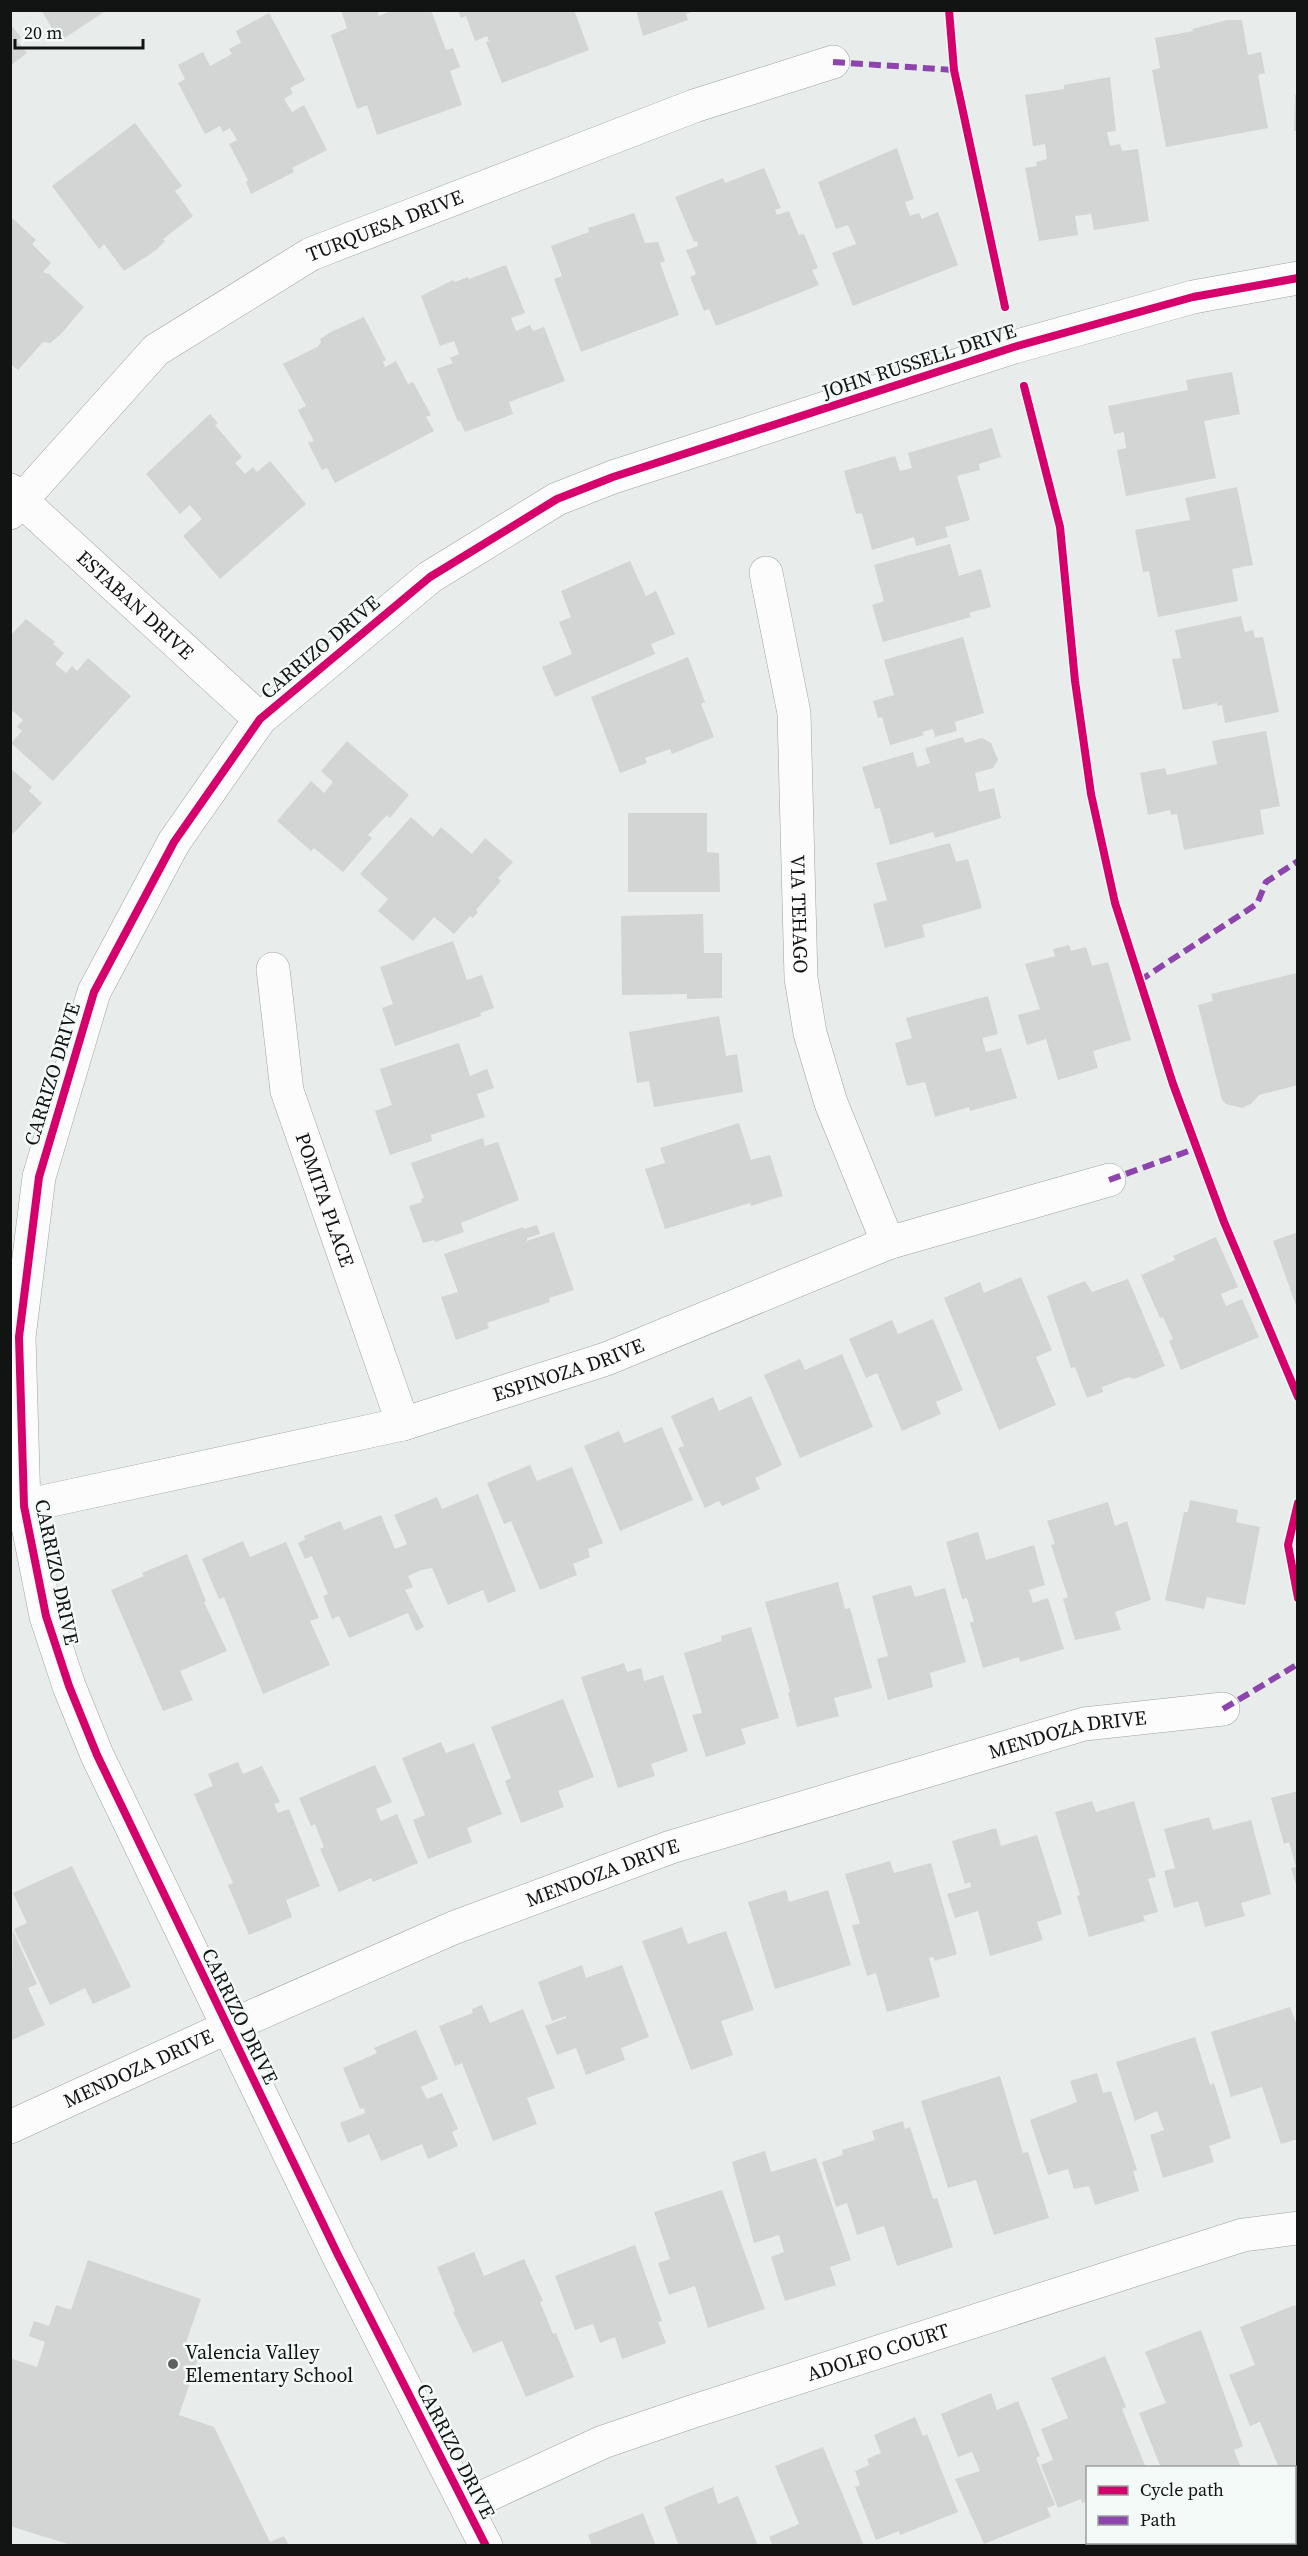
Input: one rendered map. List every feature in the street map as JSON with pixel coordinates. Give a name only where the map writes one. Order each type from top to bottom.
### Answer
[{"type":"street","name":"TURQUESA DRIVE","points":[[14,501],[156,350],[311,254],[694,106],[834,62]]},
{"type":"street","name":"JOHN RUSSELL DRIVE","points":[[557,499],[613,477],[1014,347],[1193,297],[1298,278]]},
{"type":"street","name":"CARRIZO DRIVE","points":[[486,2546],[226,2028],[97,1755],[69,1686],[46,1616],[17,1507],[19,1337],[39,1177],[90,1003],[174,842],[260,718],[430,577],[557,499]]},
{"type":"street","name":"ESTABAN DRIVE","points":[[14,501],[260,718]]},
{"type":"street","name":"VIA TEHAGO","points":[[766,573],[795,713],[801,978],[810,1033],[831,1103],[888,1243]]},
{"type":"street","name":"POMITA PLACE","points":[[273,969],[287,1091],[403,1424]]},
{"type":"street","name":"ESPINOZA DRIVE","points":[[17,1507],[403,1424],[606,1359],[888,1243],[1109,1180]]},
{"type":"street","name":"MENDOZA DRIVE","points":[[10,2127],[453,1928],[671,1847],[1084,1725],[1222,1709]]},
{"type":"street","name":"ADOLFO COURT","points":[[466,2505],[603,2442],[691,2412],[1243,2235],[1298,2228]]},
{"type":"path","points":[[949,10],[954,70],[1005,307]]},
{"type":"path","points":[[1024,386],[1060,527],[1075,681],[1091,794],[1115,903],[1173,1084],[1224,1222],[1298,1397]]},
{"type":"path","points":[[1298,1503],[1288,1545],[1298,1598]]},
{"type":"building","points":[[41,10],[107,10],[60,41]]},
{"type":"building","points":[[341,10],[377,10],[379,16],[393,10],[431,10],[446,50],[453,48],[460,67],[450,71],[462,105],[377,135],[367,105],[357,109],[331,35],[347,28]]},
{"type":"building","points":[[458,10],[574,10],[589,50],[502,83],[486,42],[489,41],[487,36],[475,41],[466,16],[461,18]]},
{"type":"building","points":[[636,10],[695,11],[686,14],[688,20],[643,36]]},
{"type":"building","points":[[269,13],[305,80],[290,88],[293,93],[284,99],[292,112],[304,105],[327,150],[292,168],[294,172],[251,194],[246,182],[248,180],[229,144],[237,140],[230,128],[223,132],[220,126],[205,134],[178,83],[185,79],[178,65],[203,52],[210,66],[232,54],[229,49],[241,43],[236,31]]},
{"type":"building","points":[[1227,20],[1242,20],[1248,55],[1261,52],[1265,73],[1258,75],[1268,128],[1166,147],[1152,70],[1160,68],[1155,38],[1193,31],[1192,29]]},
{"type":"building","points":[[10,24],[21,37],[17,41],[27,53],[10,66]]},
{"type":"building","points":[[1110,77],[1116,131],[1107,132],[1110,146],[1120,144],[1122,151],[1138,149],[1149,221],[1094,230],[1091,214],[1075,216],[1078,235],[1039,241],[1025,168],[1037,166],[1036,162],[1047,159],[1045,144],[1033,146],[1025,95],[1064,89],[1064,85]]},
{"type":"building","points":[[1295,95],[1298,95],[1298,131],[1294,131]]},
{"type":"building","points":[[135,123],[182,186],[175,191],[193,216],[163,239],[165,241],[155,251],[124,271],[104,244],[99,249],[52,186]]},
{"type":"building","points":[[897,148],[914,199],[905,202],[910,216],[919,213],[922,219],[938,212],[958,265],[853,306],[832,253],[856,244],[848,225],[836,229],[818,182]]},
{"type":"building","points":[[764,168],[781,208],[775,210],[777,215],[789,211],[799,235],[804,234],[818,268],[812,270],[819,285],[716,326],[709,309],[704,311],[690,277],[696,274],[686,250],[698,246],[697,241],[694,242],[675,197],[723,178],[725,183]]},
{"type":"building","points":[[634,213],[645,243],[658,242],[665,261],[660,263],[679,315],[581,352],[554,279],[562,276],[551,246],[589,232],[588,228]]},
{"type":"building","points":[[10,216],[36,240],[32,244],[51,263],[43,272],[49,274],[84,307],[61,334],[50,343],[43,342],[18,370],[10,363]]},
{"type":"building","points":[[506,265],[525,313],[511,318],[516,331],[530,325],[533,331],[544,327],[565,381],[509,402],[513,414],[465,432],[460,421],[458,422],[437,369],[453,363],[450,358],[459,354],[454,341],[440,346],[421,296],[453,280],[455,282],[468,277],[469,279]]},
{"type":"building","points":[[364,317],[386,360],[383,362],[385,367],[396,361],[408,384],[413,382],[431,415],[426,417],[434,431],[335,483],[327,468],[322,470],[308,443],[314,441],[298,410],[306,406],[283,364],[317,347],[321,342],[320,339],[331,332]]},
{"type":"building","points":[[1232,372],[1240,414],[1204,421],[1216,478],[1126,496],[1117,450],[1126,448],[1124,432],[1114,434],[1108,406],[1188,390],[1186,380]]},
{"type":"building","points":[[210,414],[218,423],[215,425],[242,457],[235,463],[245,474],[253,467],[257,472],[270,461],[306,504],[220,579],[183,536],[202,519],[190,505],[180,514],[146,474]]},
{"type":"building","points":[[992,428],[1001,457],[979,464],[980,470],[957,476],[970,520],[945,527],[948,537],[916,546],[914,537],[872,550],[862,513],[856,514],[844,471],[895,456],[900,471],[912,468],[908,453]]},
{"type":"building","points":[[1237,487],[1253,565],[1232,569],[1238,601],[1158,617],[1149,571],[1143,572],[1135,530],[1190,520],[1185,498]]},
{"type":"building","points":[[950,544],[959,576],[981,569],[991,607],[969,613],[971,617],[883,642],[872,605],[884,601],[874,565]]},
{"type":"building","points":[[630,561],[646,596],[656,591],[675,634],[651,644],[655,654],[555,697],[542,667],[572,654],[559,622],[571,617],[561,591]]},
{"type":"building","points":[[1241,616],[1245,632],[1253,630],[1255,638],[1263,637],[1279,712],[1225,723],[1222,705],[1217,706],[1217,703],[1183,710],[1172,659],[1181,658],[1175,630]]},
{"type":"building","points":[[26,619],[55,642],[53,644],[64,653],[55,664],[66,673],[72,666],[77,671],[88,658],[131,696],[53,781],[11,743],[22,731],[17,727],[23,720],[13,711],[10,714],[10,636]]},
{"type":"building","points":[[963,637],[984,713],[955,722],[957,731],[935,737],[933,729],[922,732],[924,735],[890,745],[882,717],[878,718],[873,701],[894,695],[884,660]]},
{"type":"building","points":[[688,657],[705,702],[701,704],[714,737],[672,754],[670,749],[645,758],[647,763],[620,773],[591,697]]},
{"type":"building","points":[[1266,731],[1280,806],[1260,810],[1264,834],[1184,850],[1177,814],[1171,815],[1170,810],[1148,815],[1140,773],[1165,768],[1167,775],[1217,764],[1212,741]]},
{"type":"building","points":[[963,737],[965,743],[982,738],[991,743],[998,760],[993,768],[975,773],[979,792],[994,788],[1001,818],[935,838],[933,832],[890,845],[880,808],[875,809],[862,767],[913,752],[917,767],[930,763],[925,748]]},
{"type":"building","points":[[347,741],[409,795],[390,818],[387,815],[368,835],[372,838],[343,872],[314,848],[311,851],[277,821],[311,781],[324,793],[333,782],[321,771]]},
{"type":"building","points":[[10,768],[32,787],[29,791],[42,803],[10,837]]},
{"type":"building","points":[[628,813],[707,813],[707,852],[719,853],[720,892],[628,892]]},
{"type":"building","points":[[411,817],[433,837],[441,827],[472,854],[485,838],[513,862],[498,878],[501,881],[476,910],[478,912],[473,918],[470,916],[454,934],[434,917],[413,941],[378,911],[388,899],[360,874]]},
{"type":"building","points":[[950,843],[956,862],[968,859],[982,908],[922,925],[925,937],[885,948],[873,904],[887,900],[876,863]]},
{"type":"building","points":[[703,914],[704,953],[722,953],[722,998],[687,999],[687,994],[622,995],[621,916]]},
{"type":"building","points":[[453,941],[467,980],[482,975],[494,1008],[480,1013],[481,1016],[395,1046],[382,1008],[393,1004],[380,967]]},
{"type":"building","points":[[1069,945],[1071,951],[1086,947],[1092,966],[1108,962],[1131,1040],[1093,1051],[1098,1068],[1058,1080],[1046,1039],[1027,1045],[1018,1015],[1040,1009],[1025,964],[1055,956],[1053,949]]},
{"type":"building","points":[[1297,973],[1298,1085],[1259,1095],[1252,1103],[1242,1108],[1226,1104],[1222,1100],[1198,1005],[1213,1001],[1211,994]]},
{"type":"building","points":[[988,996],[998,1034],[982,1038],[986,1052],[1001,1048],[1017,1098],[970,1111],[969,1107],[935,1117],[925,1082],[907,1086],[895,1043],[912,1038],[906,1018]]},
{"type":"building","points":[[719,1016],[726,1056],[737,1054],[743,1092],[654,1107],[649,1081],[637,1083],[629,1032]]},
{"type":"building","points":[[459,1043],[470,1076],[487,1069],[494,1088],[477,1094],[485,1117],[431,1135],[432,1141],[390,1155],[375,1111],[392,1105],[380,1069]]},
{"type":"building","points":[[739,1123],[751,1160],[770,1155],[783,1196],[751,1206],[750,1203],[665,1229],[645,1169],[665,1163],[660,1148]]},
{"type":"building","points":[[483,1138],[485,1146],[498,1142],[519,1200],[461,1223],[464,1232],[435,1242],[434,1240],[423,1243],[409,1206],[422,1202],[421,1199],[424,1198],[411,1163]]},
{"type":"building","points":[[537,1225],[540,1234],[527,1238],[527,1241],[554,1232],[574,1290],[549,1298],[550,1302],[487,1323],[489,1328],[456,1340],[441,1297],[458,1292],[444,1254],[523,1227],[524,1229]]},
{"type":"building","points":[[1298,1232],[1298,1308],[1297,1308],[1273,1241]]},
{"type":"building","points":[[1216,1237],[1238,1287],[1221,1294],[1226,1306],[1242,1299],[1259,1337],[1181,1370],[1169,1341],[1173,1339],[1163,1317],[1160,1318],[1141,1275],[1175,1260],[1173,1256]]},
{"type":"building","points":[[1021,1277],[1052,1350],[1036,1357],[1056,1405],[999,1430],[944,1298],[980,1282],[984,1293]]},
{"type":"building","points":[[1128,1279],[1165,1366],[1134,1379],[1129,1377],[1102,1387],[1103,1392],[1087,1398],[1075,1367],[1071,1368],[1047,1296],[1085,1281],[1092,1292]]},
{"type":"building","points":[[933,1319],[963,1390],[936,1402],[941,1414],[902,1431],[877,1373],[866,1378],[849,1339],[892,1320],[898,1334]]},
{"type":"building","points":[[842,1354],[873,1427],[800,1458],[764,1375],[800,1359],[805,1370]]},
{"type":"building","points":[[751,1396],[782,1465],[755,1478],[760,1489],[722,1506],[719,1501],[705,1508],[678,1448],[684,1446],[671,1416],[713,1397],[719,1411]]},
{"type":"building","points":[[662,1427],[693,1500],[620,1531],[584,1446],[619,1431],[624,1443]]},
{"type":"building","points":[[530,1465],[537,1481],[572,1467],[603,1543],[588,1549],[590,1557],[573,1564],[577,1575],[540,1590],[511,1521],[504,1524],[487,1483]]},
{"type":"building","points":[[478,1494],[516,1591],[488,1603],[483,1590],[448,1605],[432,1568],[421,1570],[408,1576],[413,1587],[405,1590],[424,1627],[416,1631],[408,1613],[349,1638],[339,1616],[332,1619],[323,1596],[328,1594],[312,1556],[305,1559],[298,1543],[305,1540],[304,1536],[340,1521],[344,1530],[381,1515],[395,1549],[407,1544],[394,1515],[437,1497],[442,1509]]},
{"type":"building","points":[[1190,1500],[1238,1510],[1236,1522],[1260,1527],[1245,1605],[1207,1597],[1204,1609],[1165,1600],[1184,1512],[1188,1512]]},
{"type":"building","points":[[1108,1502],[1115,1526],[1127,1521],[1151,1600],[1115,1612],[1121,1630],[1075,1640],[1063,1599],[1068,1597],[1051,1545],[1055,1544],[1047,1521]]},
{"type":"building","points":[[978,1532],[986,1560],[1034,1545],[1045,1585],[1029,1590],[1033,1603],[1048,1598],[1064,1649],[1020,1662],[1019,1657],[983,1668],[970,1623],[974,1621],[967,1598],[962,1599],[946,1542]]},
{"type":"building","points":[[243,1541],[250,1557],[286,1542],[319,1618],[310,1621],[330,1665],[263,1694],[224,1597],[219,1599],[202,1559]]},
{"type":"building","points":[[187,1554],[206,1601],[204,1602],[227,1651],[180,1671],[193,1700],[163,1711],[111,1590],[144,1576],[142,1573]]},
{"type":"building","points":[[838,1582],[845,1609],[850,1608],[872,1688],[834,1698],[839,1716],[797,1727],[788,1693],[790,1692],[765,1602]]},
{"type":"building","points":[[911,1585],[915,1597],[945,1588],[966,1662],[930,1673],[933,1687],[888,1700],[877,1659],[888,1656],[872,1596]]},
{"type":"building","points":[[751,1627],[779,1718],[741,1729],[746,1744],[706,1757],[692,1715],[702,1713],[684,1653],[722,1641],[721,1636]]},
{"type":"building","points":[[624,1663],[627,1672],[641,1668],[644,1681],[663,1675],[688,1751],[651,1764],[655,1776],[618,1788],[581,1677]]},
{"type":"building","points":[[563,1699],[594,1777],[558,1791],[564,1807],[521,1823],[505,1781],[511,1778],[491,1727]]},
{"type":"building","points":[[441,1742],[446,1753],[474,1743],[502,1814],[467,1828],[472,1842],[428,1859],[413,1820],[425,1815],[402,1758]]},
{"type":"building","points":[[238,1762],[243,1774],[262,1766],[280,1802],[274,1804],[278,1813],[289,1809],[320,1886],[286,1900],[292,1917],[249,1935],[228,1885],[233,1883],[194,1794],[213,1786],[208,1774]]},
{"type":"building","points":[[375,1765],[392,1802],[376,1809],[381,1821],[397,1814],[418,1863],[373,1882],[371,1878],[339,1892],[320,1849],[324,1847],[315,1824],[311,1826],[299,1798]]},
{"type":"building","points":[[1298,1791],[1297,1888],[1291,1868],[1296,1867],[1289,1842],[1284,1844],[1271,1798]]},
{"type":"building","points":[[1092,1801],[1096,1812],[1134,1801],[1156,1877],[1148,1879],[1158,1912],[1143,1916],[1145,1921],[1089,1937],[1077,1896],[1080,1895],[1055,1812]]},
{"type":"building","points":[[1209,1817],[1213,1830],[1251,1820],[1271,1894],[1241,1903],[1245,1916],[1205,1927],[1198,1901],[1174,1908],[1164,1871],[1175,1868],[1164,1829]]},
{"type":"building","points":[[996,1828],[1001,1846],[1037,1835],[1062,1914],[1037,1922],[1043,1940],[990,1956],[978,1911],[955,1918],[947,1894],[971,1887],[970,1882],[965,1884],[952,1841]]},
{"type":"building","points":[[890,1861],[894,1873],[931,1863],[957,1954],[935,1961],[933,1957],[929,1958],[940,1997],[887,2012],[876,1973],[867,1976],[852,1925],[860,1924],[845,1874]]},
{"type":"building","points":[[72,1866],[131,1987],[93,2004],[85,1988],[50,2005],[14,1929],[27,1923],[13,1893]]},
{"type":"building","points":[[786,1890],[789,1902],[828,1890],[851,1965],[775,1989],[748,1902]]},
{"type":"building","points":[[682,1927],[688,1944],[726,1931],[754,2010],[721,2021],[733,2055],[691,2070],[642,1941]]},
{"type":"building","points":[[13,1931],[37,1984],[28,1988],[45,2025],[10,2041]]},
{"type":"building","points":[[582,1965],[586,1978],[622,1965],[649,2037],[621,2048],[625,2060],[586,2075],[576,2048],[557,2055],[545,2026],[566,2018],[566,2016],[552,2021],[538,1982]]},
{"type":"building","points":[[482,2005],[490,2023],[523,2009],[555,2088],[527,2098],[537,2124],[493,2141],[462,2063],[455,2066],[439,2026],[473,2013],[472,2009]]},
{"type":"building","points":[[1290,2007],[1298,2028],[1298,2139],[1281,2144],[1262,2087],[1231,2097],[1211,2032]]},
{"type":"building","points":[[416,2030],[438,2079],[421,2087],[427,2099],[442,2093],[458,2129],[452,2132],[458,2146],[428,2159],[422,2144],[381,2161],[369,2134],[348,2143],[340,2123],[365,2113],[364,2108],[360,2109],[343,2068],[377,2053],[374,2048]]},
{"type":"building","points":[[1195,2037],[1210,2085],[1214,2083],[1231,2138],[1209,2146],[1214,2162],[1163,2178],[1150,2135],[1164,2130],[1157,2111],[1135,2121],[1116,2062]]},
{"type":"building","points":[[1097,2073],[1103,2093],[1111,2091],[1137,2170],[1133,2171],[1139,2191],[1095,2205],[1089,2186],[1074,2189],[1068,2169],[1048,2175],[1030,2120],[1077,2102],[1070,2081]]},
{"type":"building","points":[[1000,2076],[1023,2153],[1028,2152],[1049,2218],[994,2235],[976,2180],[948,2188],[921,2101]]},
{"type":"building","points":[[903,2121],[905,2129],[910,2127],[933,2199],[937,2198],[953,2247],[897,2266],[884,2226],[857,2235],[847,2203],[836,2207],[822,2162],[843,2155],[842,2150],[875,2140],[872,2131]]},
{"type":"building","points":[[765,2151],[771,2172],[816,2158],[851,2260],[830,2267],[836,2285],[785,2301],[771,2257],[784,2252],[779,2235],[754,2243],[732,2162]]},
{"type":"building","points":[[722,2190],[765,2309],[708,2328],[695,2286],[669,2295],[658,2263],[670,2259],[654,2212]]},
{"type":"building","points":[[635,2245],[662,2321],[658,2322],[666,2343],[622,2359],[615,2337],[600,2343],[593,2324],[575,2330],[555,2276]]},
{"type":"building","points":[[474,2252],[484,2276],[524,2259],[543,2301],[540,2302],[553,2334],[556,2333],[574,2377],[526,2397],[502,2341],[473,2353],[453,2312],[455,2311],[437,2267]]},
{"type":"building","points":[[88,2260],[201,2299],[184,2348],[200,2353],[179,2415],[214,2427],[270,2542],[284,2536],[289,2546],[74,2546],[10,2526],[10,2358],[37,2367],[45,2342],[29,2336],[34,2321],[49,2326],[56,2305],[71,2310]]},
{"type":"building","points":[[1295,2305],[1298,2313],[1298,2470],[1296,2470],[1296,2466],[1278,2466],[1260,2422],[1250,2426],[1229,2375],[1255,2365],[1240,2327]]},
{"type":"building","points":[[1201,2330],[1243,2446],[1234,2450],[1240,2466],[1160,2466],[1139,2413],[1166,2403],[1145,2352]]},
{"type":"building","points":[[1105,2356],[1126,2407],[1122,2409],[1145,2466],[1086,2466],[1086,2502],[1082,2503],[1081,2499],[1058,2508],[1041,2465],[1053,2460],[1041,2429],[1068,2418],[1051,2378]]},
{"type":"building","points":[[991,2393],[997,2410],[1018,2401],[1040,2456],[1036,2458],[1055,2505],[1047,2508],[1051,2517],[984,2544],[955,2479],[980,2471],[972,2452],[958,2457],[941,2414]]},
{"type":"building","points":[[915,2417],[923,2436],[927,2434],[958,2512],[900,2535],[899,2531],[876,2540],[855,2487],[860,2485],[855,2471],[869,2465],[867,2459],[881,2453],[874,2435]]},
{"type":"building","points":[[823,2447],[864,2546],[773,2546],[769,2537],[799,2524],[775,2466]]},
{"type":"building","points":[[713,2487],[718,2504],[738,2496],[758,2546],[679,2546],[664,2507]]},
{"type":"building","points":[[643,2513],[656,2546],[592,2546],[588,2535]]},
{"type":"building","points":[[1260,2544],[1261,2546],[1235,2546]]},
{"type":"marked path","points":[[833,62],[954,70]]},
{"type":"marked path","points":[[1139,981],[1257,904],[1266,882],[1298,861]]},
{"type":"marked path","points":[[1109,1180],[1197,1148]]},
{"type":"marked path","points":[[1223,1709],[1298,1664]]},
{"type":"cycle path","points":[[949,10],[954,70],[1005,307]]},
{"type":"cycle path","points":[[486,2546],[338,2255],[97,1755],[69,1686],[46,1616],[24,1506],[19,1337],[39,1177],[94,992],[174,842],[260,719],[430,577],[557,499],[613,477],[1014,347],[1193,297],[1298,278]]},
{"type":"cycle path","points":[[1024,386],[1060,527],[1075,681],[1091,794],[1115,903],[1173,1084],[1224,1222],[1298,1397]]},
{"type":"cycle path","points":[[1298,1503],[1288,1545],[1298,1598]]},
{"type":"place","name":"Valencia Valley Elementary School","points":[[173,2364]]}]
